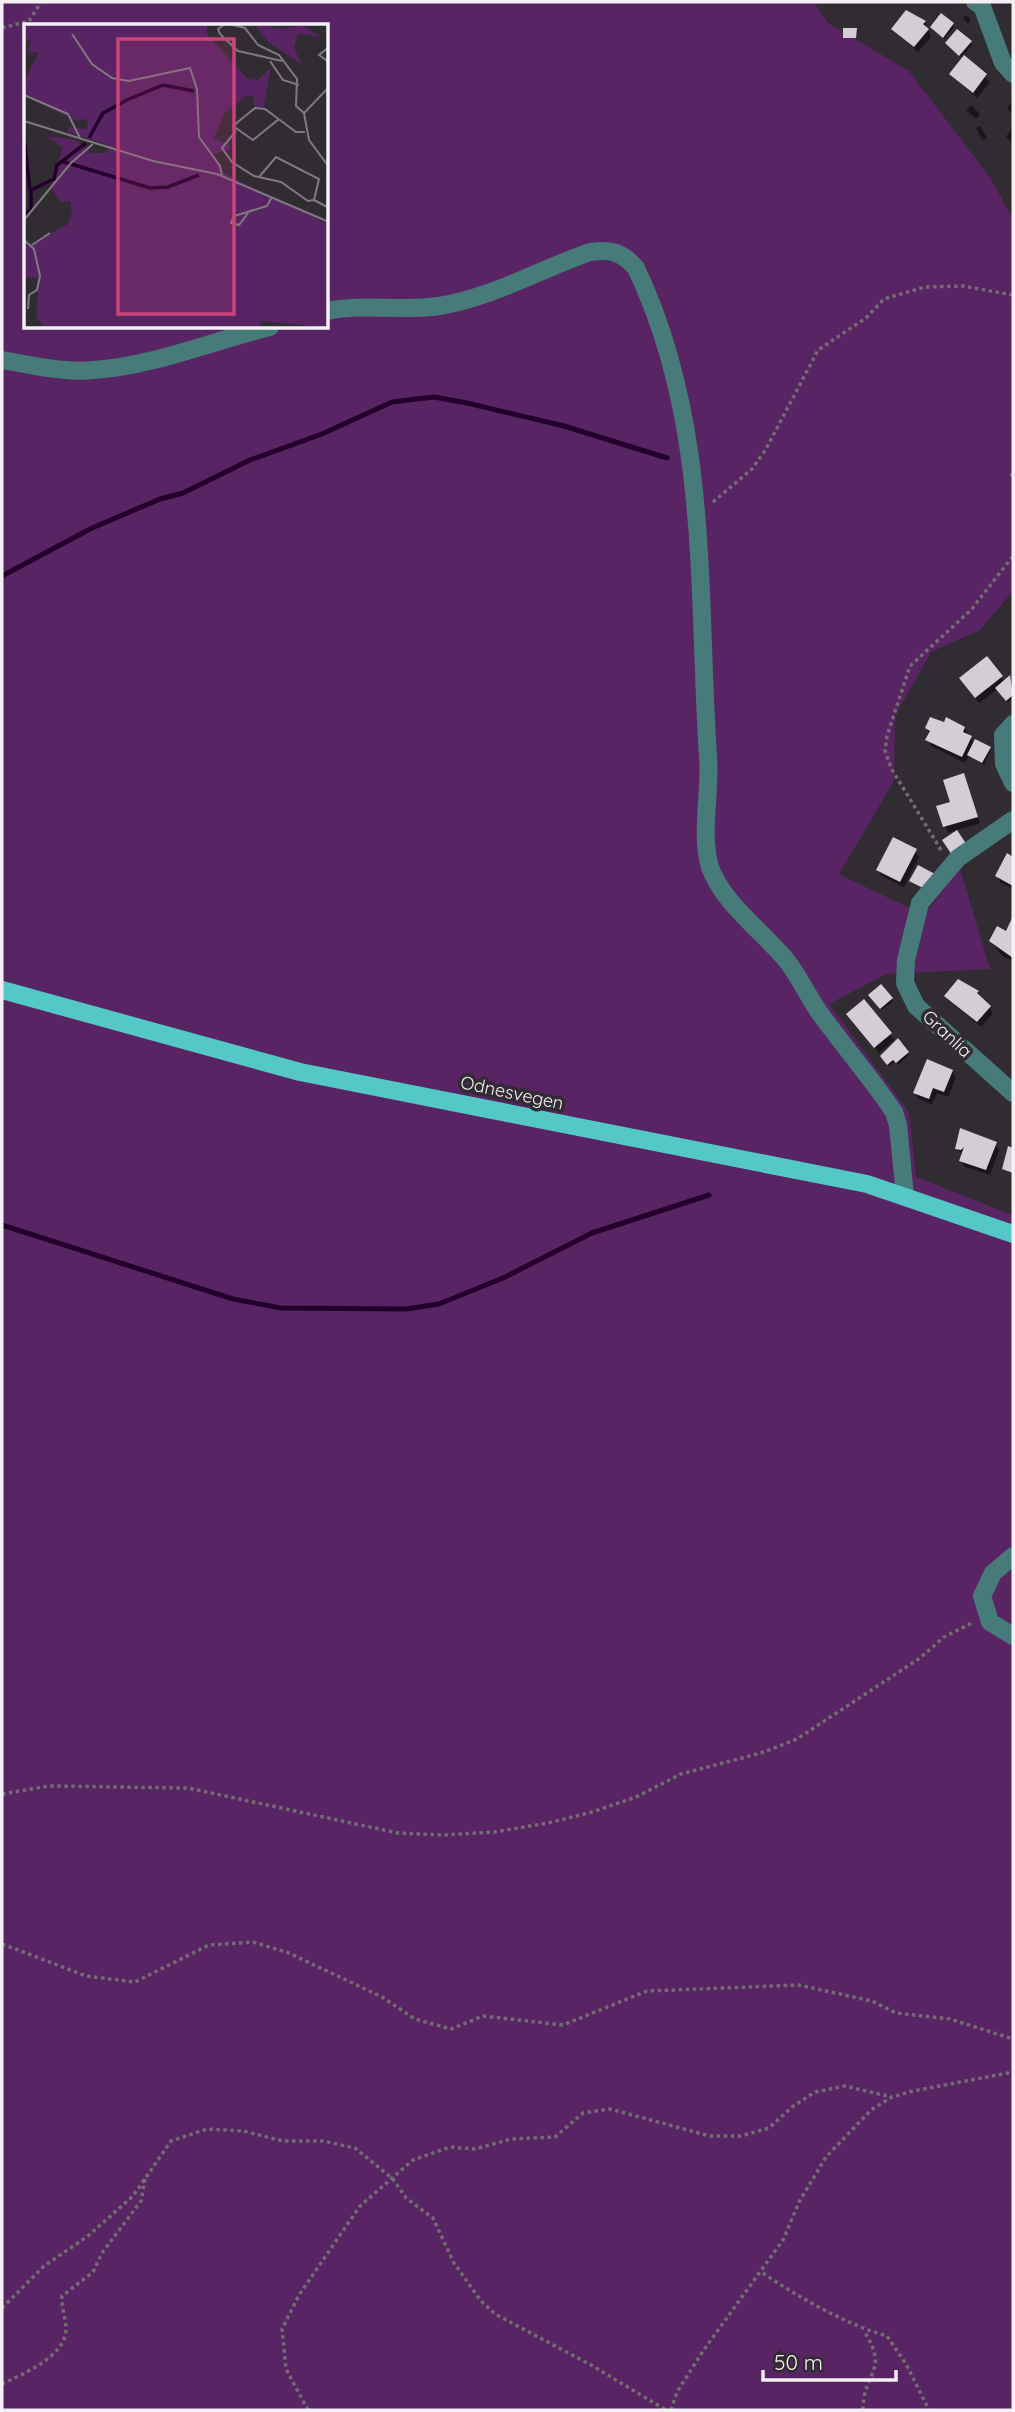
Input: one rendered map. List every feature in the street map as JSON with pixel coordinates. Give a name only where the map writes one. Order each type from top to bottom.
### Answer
[{"type":"main road","name":"Odnesvegen","points":[[2,990],[300,1072],[867,1184],[1013,1234]]},
{"type":"street","points":[[975,2],[982,6],[1003,63],[1013,74]]},
{"type":"street","points":[[329,311],[356,307],[415,309],[456,303],[590,252],[612,251],[622,254],[636,268],[666,341],[689,436],[698,514],[702,684],[709,761],[709,864],[721,889],[788,963],[823,1018],[894,1112],[898,1125],[905,1196]]},
{"type":"street","points":[[2,360],[71,370],[94,370],[162,358],[263,329]]},
{"type":"street","points":[[1013,724],[1003,735],[1004,764],[1013,783]]},
{"type":"street","points":[[950,867],[958,858],[1013,820]]},
{"type":"street","name":"Granlia","points":[[950,867],[920,903],[906,960],[905,983],[916,1006],[1013,1093]]},
{"type":"street","points":[[1013,1556],[998,1568],[984,1587],[986,1616],[997,1628],[1013,1636]]},
{"type":"path","points":[[2,27],[29,21],[41,2]]},
{"type":"path","points":[[698,514],[752,469],[804,382],[818,350],[866,318],[884,299],[925,286],[963,286],[1013,295]]},
{"type":"path","points":[[950,867],[891,768],[885,751],[887,736],[910,666],[971,610],[1013,556]]},
{"type":"path","points":[[2,1794],[49,1786],[188,1788],[398,1833],[494,1832],[548,1823],[636,1797],[681,1774],[761,1753],[797,1740],[920,1658],[944,1637],[986,1616]]},
{"type":"path","points":[[2,1944],[86,1976],[135,1982],[209,1945],[253,1942],[289,1953],[383,1997],[415,2019],[451,2029],[483,2016],[563,2025],[647,1991],[799,1985],[872,2001],[896,2012],[950,2018],[1013,2039]]},
{"type":"path","points":[[2,2308],[44,2266],[88,2236],[133,2196],[171,2141],[207,2129],[243,2131],[283,2141],[323,2141],[355,2148],[393,2179],[406,2198],[433,2218],[454,2263],[481,2301],[495,2314],[668,2410],[704,2351],[763,2273],[826,2157],[871,2110],[892,2097],[1013,2072]]},
{"type":"path","points":[[308,2410],[297,2394],[286,2369],[282,2329],[299,2295],[360,2206],[414,2160],[450,2147],[475,2149],[511,2139],[555,2137],[583,2113],[610,2109],[710,2136],[741,2136],[769,2128],[792,2107],[815,2092],[845,2086],[892,2097]]},
{"type":"path","points":[[2,2384],[51,2355],[62,2343],[66,2329],[61,2311],[62,2296],[93,2272],[102,2253],[141,2201],[145,2177]]},
{"type":"path","points":[[763,2273],[790,2291],[863,2329],[887,2336],[906,2364],[929,2410]]},
{"type":"path","points":[[863,2329],[876,2350],[875,2368],[863,2396],[863,2410]]},
{"type":"shaded area","points":[[2,2],[814,2],[828,23],[909,71],[991,179],[1013,219],[1013,591],[980,630],[931,652],[895,716],[894,781],[839,874],[924,915],[960,869],[990,969],[887,974],[829,1004],[909,1112],[916,1177],[1013,1215],[1013,2410],[2,2410]]},
{"type":"building","points":[[906,10],[926,21],[923,24],[929,29],[914,47],[891,29]]},
{"type":"building","points":[[941,13],[954,23],[943,38],[930,27]]},
{"type":"building","points":[[843,28],[857,28],[856,38],[843,38]]},
{"type":"building","points":[[957,29],[972,41],[959,56],[945,43]]},
{"type":"building","points":[[964,55],[987,74],[973,93],[949,74]]},
{"type":"building","points":[[987,656],[1003,676],[975,698],[959,678]]},
{"type":"building","points":[[1010,675],[1013,695],[1006,701],[995,688]]},
{"type":"building","points":[[930,717],[944,722],[946,717],[965,727],[963,732],[972,736],[962,757],[925,740],[930,731],[925,728]]},
{"type":"building","points":[[975,739],[991,747],[982,763],[967,755]]},
{"type":"building","points":[[964,773],[978,817],[943,827],[936,806],[950,802],[943,780]]},
{"type":"building","points":[[957,830],[967,845],[952,855],[942,840]]},
{"type":"building","points":[[893,837],[917,849],[900,882],[876,870]]},
{"type":"building","points":[[1007,853],[1013,857],[1013,886],[995,876]]},
{"type":"building","points":[[918,865],[935,874],[927,890],[909,881]]},
{"type":"building","points":[[1013,916],[1013,958],[989,941],[997,926],[1006,931]]},
{"type":"building","points":[[958,979],[979,991],[977,993],[991,1006],[977,1022],[944,996]]},
{"type":"building","points":[[881,984],[893,998],[880,1009],[868,995]]},
{"type":"building","points":[[864,999],[892,1033],[874,1048],[846,1014]]},
{"type":"building","points":[[898,1038],[909,1052],[896,1063],[893,1060],[887,1065],[880,1056]]},
{"type":"building","points":[[927,1059],[953,1070],[944,1092],[933,1088],[929,1099],[913,1093]]},
{"type":"building","points":[[960,1128],[997,1142],[986,1170],[959,1161],[964,1147],[961,1150],[955,1149]]},
{"type":"building","points":[[1008,1146],[1013,1148],[1013,1173],[1002,1169]]},
{"type":"waterway","points":[[2,576],[92,528],[160,499],[183,493],[250,460],[322,434],[392,402],[434,397],[467,403],[564,426],[667,458]]},
{"type":"waterway","points":[[2,1225],[233,1299],[281,1308],[406,1309],[439,1304],[503,1278],[592,1233],[709,1195]]}]
